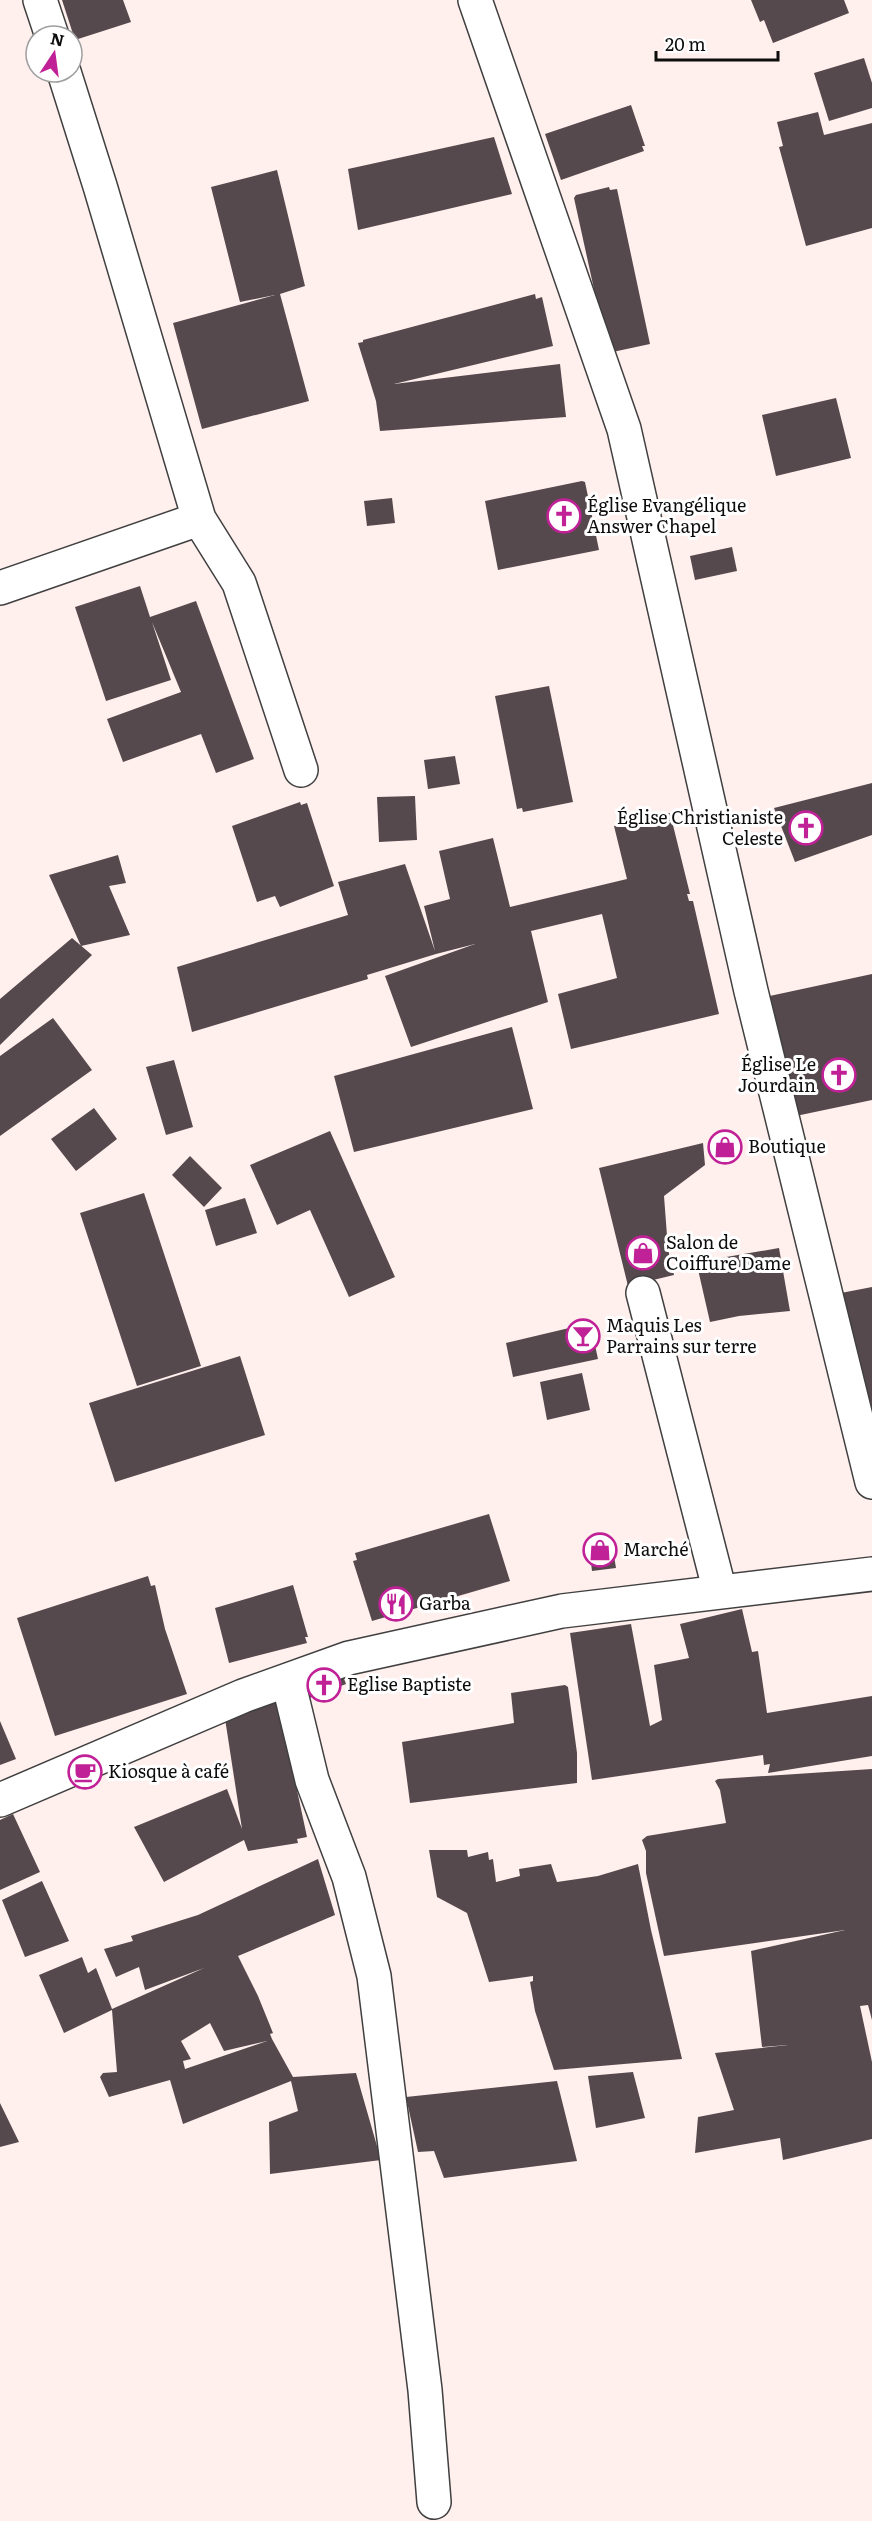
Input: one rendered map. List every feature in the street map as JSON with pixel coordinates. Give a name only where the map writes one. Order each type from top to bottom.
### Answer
[{"type":"street","points":[[40,0],[48,24]]},
{"type":"street","points":[[475,0],[624,429],[751,991],[872,1482]]},
{"type":"street","points":[[67,84],[100,186],[199,519],[239,583],[301,770]]},
{"type":"street","points":[[0,588],[199,519]]},
{"type":"street","points":[[643,1293],[720,1592]]},
{"type":"street","points":[[0,1800],[243,1696],[349,1659],[562,1611],[872,1574]]},
{"type":"street","points":[[288,1681],[312,1780],[349,1876],[374,1976],[425,2390],[434,2502]]},
{"type":"building","points":[[62,0],[123,0],[131,22],[84,37],[84,24],[70,24]]},
{"type":"building","points":[[751,0],[844,0],[849,13],[773,43],[764,20],[760,22]]},
{"type":"building","points":[[864,58],[872,83],[872,108],[829,121],[814,73]]},
{"type":"building","points":[[631,105],[645,146],[642,146],[644,151],[561,180],[545,134]]},
{"type":"building","points":[[818,112],[824,135],[872,123],[872,228],[806,246],[779,147],[783,146],[777,122]]},
{"type":"building","points":[[494,137],[512,194],[358,230],[348,169]]},
{"type":"building","points":[[277,170],[305,286],[280,294],[309,401],[202,429],[173,323],[275,295],[240,302],[211,187]]},
{"type":"building","points":[[609,187],[610,190],[617,189],[650,344],[608,353],[574,198],[576,195]]},
{"type":"building","points":[[535,294],[536,299],[542,297],[553,346],[394,384],[560,364],[566,417],[380,431],[376,401],[358,343]]},
{"type":"building","points":[[836,398],[851,458],[776,476],[762,415]]},
{"type":"building","points":[[585,482],[599,550],[498,570],[485,501]]},
{"type":"building","points":[[392,498],[395,523],[367,526],[364,501]]},
{"type":"building","points":[[732,547],[737,571],[695,580],[690,556]]},
{"type":"building","points":[[140,586],[150,617],[196,601],[254,759],[216,773],[201,734],[123,762],[107,719],[181,692],[152,622],[171,680],[106,701],[75,607]]},
{"type":"building","points":[[549,686],[573,802],[523,812],[522,808],[517,809],[495,696]]},
{"type":"building","points":[[455,756],[460,784],[428,789],[424,760]]},
{"type":"building","points":[[872,783],[872,835],[795,862],[774,808]]},
{"type":"building","points":[[415,796],[417,840],[379,842],[377,797]]},
{"type":"building","points":[[300,802],[301,805],[307,803],[334,886],[280,907],[275,896],[257,902],[232,826]]},
{"type":"building","points":[[670,813],[690,894],[687,894],[689,901],[693,901],[719,1014],[571,1049],[558,994],[617,978],[602,914],[531,931],[548,1002],[411,1047],[385,976],[475,944],[367,975],[368,979],[192,1032],[177,967],[348,915],[338,882],[405,864],[435,951],[424,906],[450,899],[439,851],[493,838],[510,907],[627,879],[614,826]]},
{"type":"building","points":[[118,855],[126,883],[109,886],[130,935],[81,946],[49,875]]},
{"type":"building","points":[[72,938],[92,955],[0,1045],[0,999]]},
{"type":"building","points":[[872,974],[872,1100],[791,1117],[765,997]]},
{"type":"building","points":[[53,1018],[92,1070],[0,1136],[0,1056]]},
{"type":"building","points":[[512,1027],[533,1109],[354,1152],[334,1076]]},
{"type":"building","points":[[174,1060],[193,1127],[166,1135],[146,1067]]},
{"type":"building","points":[[94,1108],[117,1139],[76,1171],[51,1139]]},
{"type":"building","points":[[330,1131],[395,1277],[349,1297],[310,1210],[277,1225],[250,1165]]},
{"type":"building","points":[[703,1143],[705,1165],[664,1196],[668,1249],[674,1275],[628,1286],[599,1168]]},
{"type":"building","points":[[190,1156],[222,1188],[204,1207],[172,1175]]},
{"type":"building","points":[[144,1193],[201,1366],[137,1386],[80,1213]]},
{"type":"building","points":[[245,1198],[257,1233],[216,1246],[205,1210]]},
{"type":"building","points":[[779,1248],[790,1311],[739,1316],[710,1322],[697,1265],[703,1264],[703,1261]]},
{"type":"building","points":[[872,1287],[872,1433],[841,1293]]},
{"type":"building","points":[[586,1324],[587,1328],[591,1327],[598,1359],[513,1377],[506,1343]]},
{"type":"building","points":[[240,1356],[265,1435],[115,1482],[89,1403]]},
{"type":"building","points":[[582,1373],[590,1410],[547,1420],[540,1382]]},
{"type":"building","points":[[489,1514],[510,1581],[372,1621],[353,1561],[357,1560],[355,1553]]},
{"type":"building","points":[[612,1544],[616,1568],[592,1571],[589,1546]]},
{"type":"building","points":[[148,1576],[151,1586],[155,1585],[165,1629],[187,1694],[55,1736],[17,1618]]},
{"type":"building","points":[[293,1585],[308,1637],[305,1637],[307,1643],[229,1663],[215,1608]]},
{"type":"building","points":[[742,1609],[752,1652],[758,1651],[767,1713],[872,1696],[872,1756],[768,1773],[770,1764],[764,1765],[763,1755],[592,1780],[570,1633],[631,1624],[650,1726],[662,1720],[654,1665],[689,1658],[680,1624]]},
{"type":"building","points":[[340,1668],[346,1684],[309,1698],[302,1683]]},
{"type":"building","points":[[565,1685],[568,1687],[577,1753],[577,1783],[410,1803],[402,1742],[514,1723],[511,1693]]},
{"type":"building","points":[[278,1701],[307,1837],[297,1839],[298,1843],[248,1851],[244,1840],[164,1882],[134,1827],[227,1789],[242,1829],[224,1712]]},
{"type":"building","points":[[0,1721],[16,1759],[0,1765]]},
{"type":"building","points":[[872,1769],[872,2020],[868,2005],[860,2006],[872,2062],[872,2139],[783,2160],[780,2138],[695,2153],[698,2117],[734,2110],[715,2053],[788,2045],[762,2047],[751,1951],[845,1930],[664,1956],[646,1873],[646,1851],[642,1840],[647,1836],[726,1823],[720,1790],[715,1781],[718,1779]]},
{"type":"building","points":[[13,1814],[40,1872],[0,1890],[0,1820]]},
{"type":"building","points":[[429,1850],[467,1850],[468,1857],[488,1852],[489,1860],[493,1859],[496,1882],[520,1876],[519,1869],[551,1864],[557,1882],[598,1876],[638,1864],[651,1930],[682,2059],[554,2070],[535,2011],[530,1982],[533,1981],[533,1976],[489,1982],[467,1913],[437,1897]]},
{"type":"building","points":[[318,1859],[335,1915],[238,1956],[258,1996],[273,2033],[270,2034],[272,2039],[293,2077],[356,2073],[381,2160],[270,2174],[269,2122],[298,2111],[291,2081],[183,2124],[170,2080],[109,2097],[100,2077],[103,2073],[117,2072],[112,2010],[64,2033],[39,1975],[82,1957],[88,1973],[96,1968],[112,2009],[204,1968],[145,1990],[139,1967],[116,1977],[104,1949],[133,1941],[131,1936],[198,1915]],"holes":[[[210,2023],[224,2051],[267,2041],[185,2069],[183,2061],[191,2059],[181,2041]]]},
{"type":"building","points":[[42,1881],[69,1941],[25,1957],[2,1900]]},
{"type":"building","points":[[633,2072],[645,2118],[596,2128],[588,2076]]},
{"type":"building","points":[[557,2081],[577,2161],[444,2178],[434,2151],[418,2152],[406,2097]]},
{"type":"building","points":[[0,2103],[19,2142],[0,2147]]},
{"type":"place","name":"Église Evangélique Answer Chapel","points":[[564,516]]},
{"type":"place","name":"Église Christianiste Celeste","points":[[806,828]]},
{"type":"place","name":"Église Le Jourdain","points":[[839,1075]]},
{"type":"place","name":"Boutique","points":[[725,1147]]},
{"type":"place","name":"Salon de Coiffure Dame","points":[[643,1253]]},
{"type":"place","name":"Maquis Les Parrains sur terre","points":[[583,1336]]},
{"type":"place","name":"Marché","points":[[600,1550]]},
{"type":"place","name":"Garba","points":[[396,1604]]},
{"type":"place","name":"Eglise Baptiste","points":[[324,1685]]},
{"type":"place","name":"Kiosque à café","points":[[85,1772]]}]
